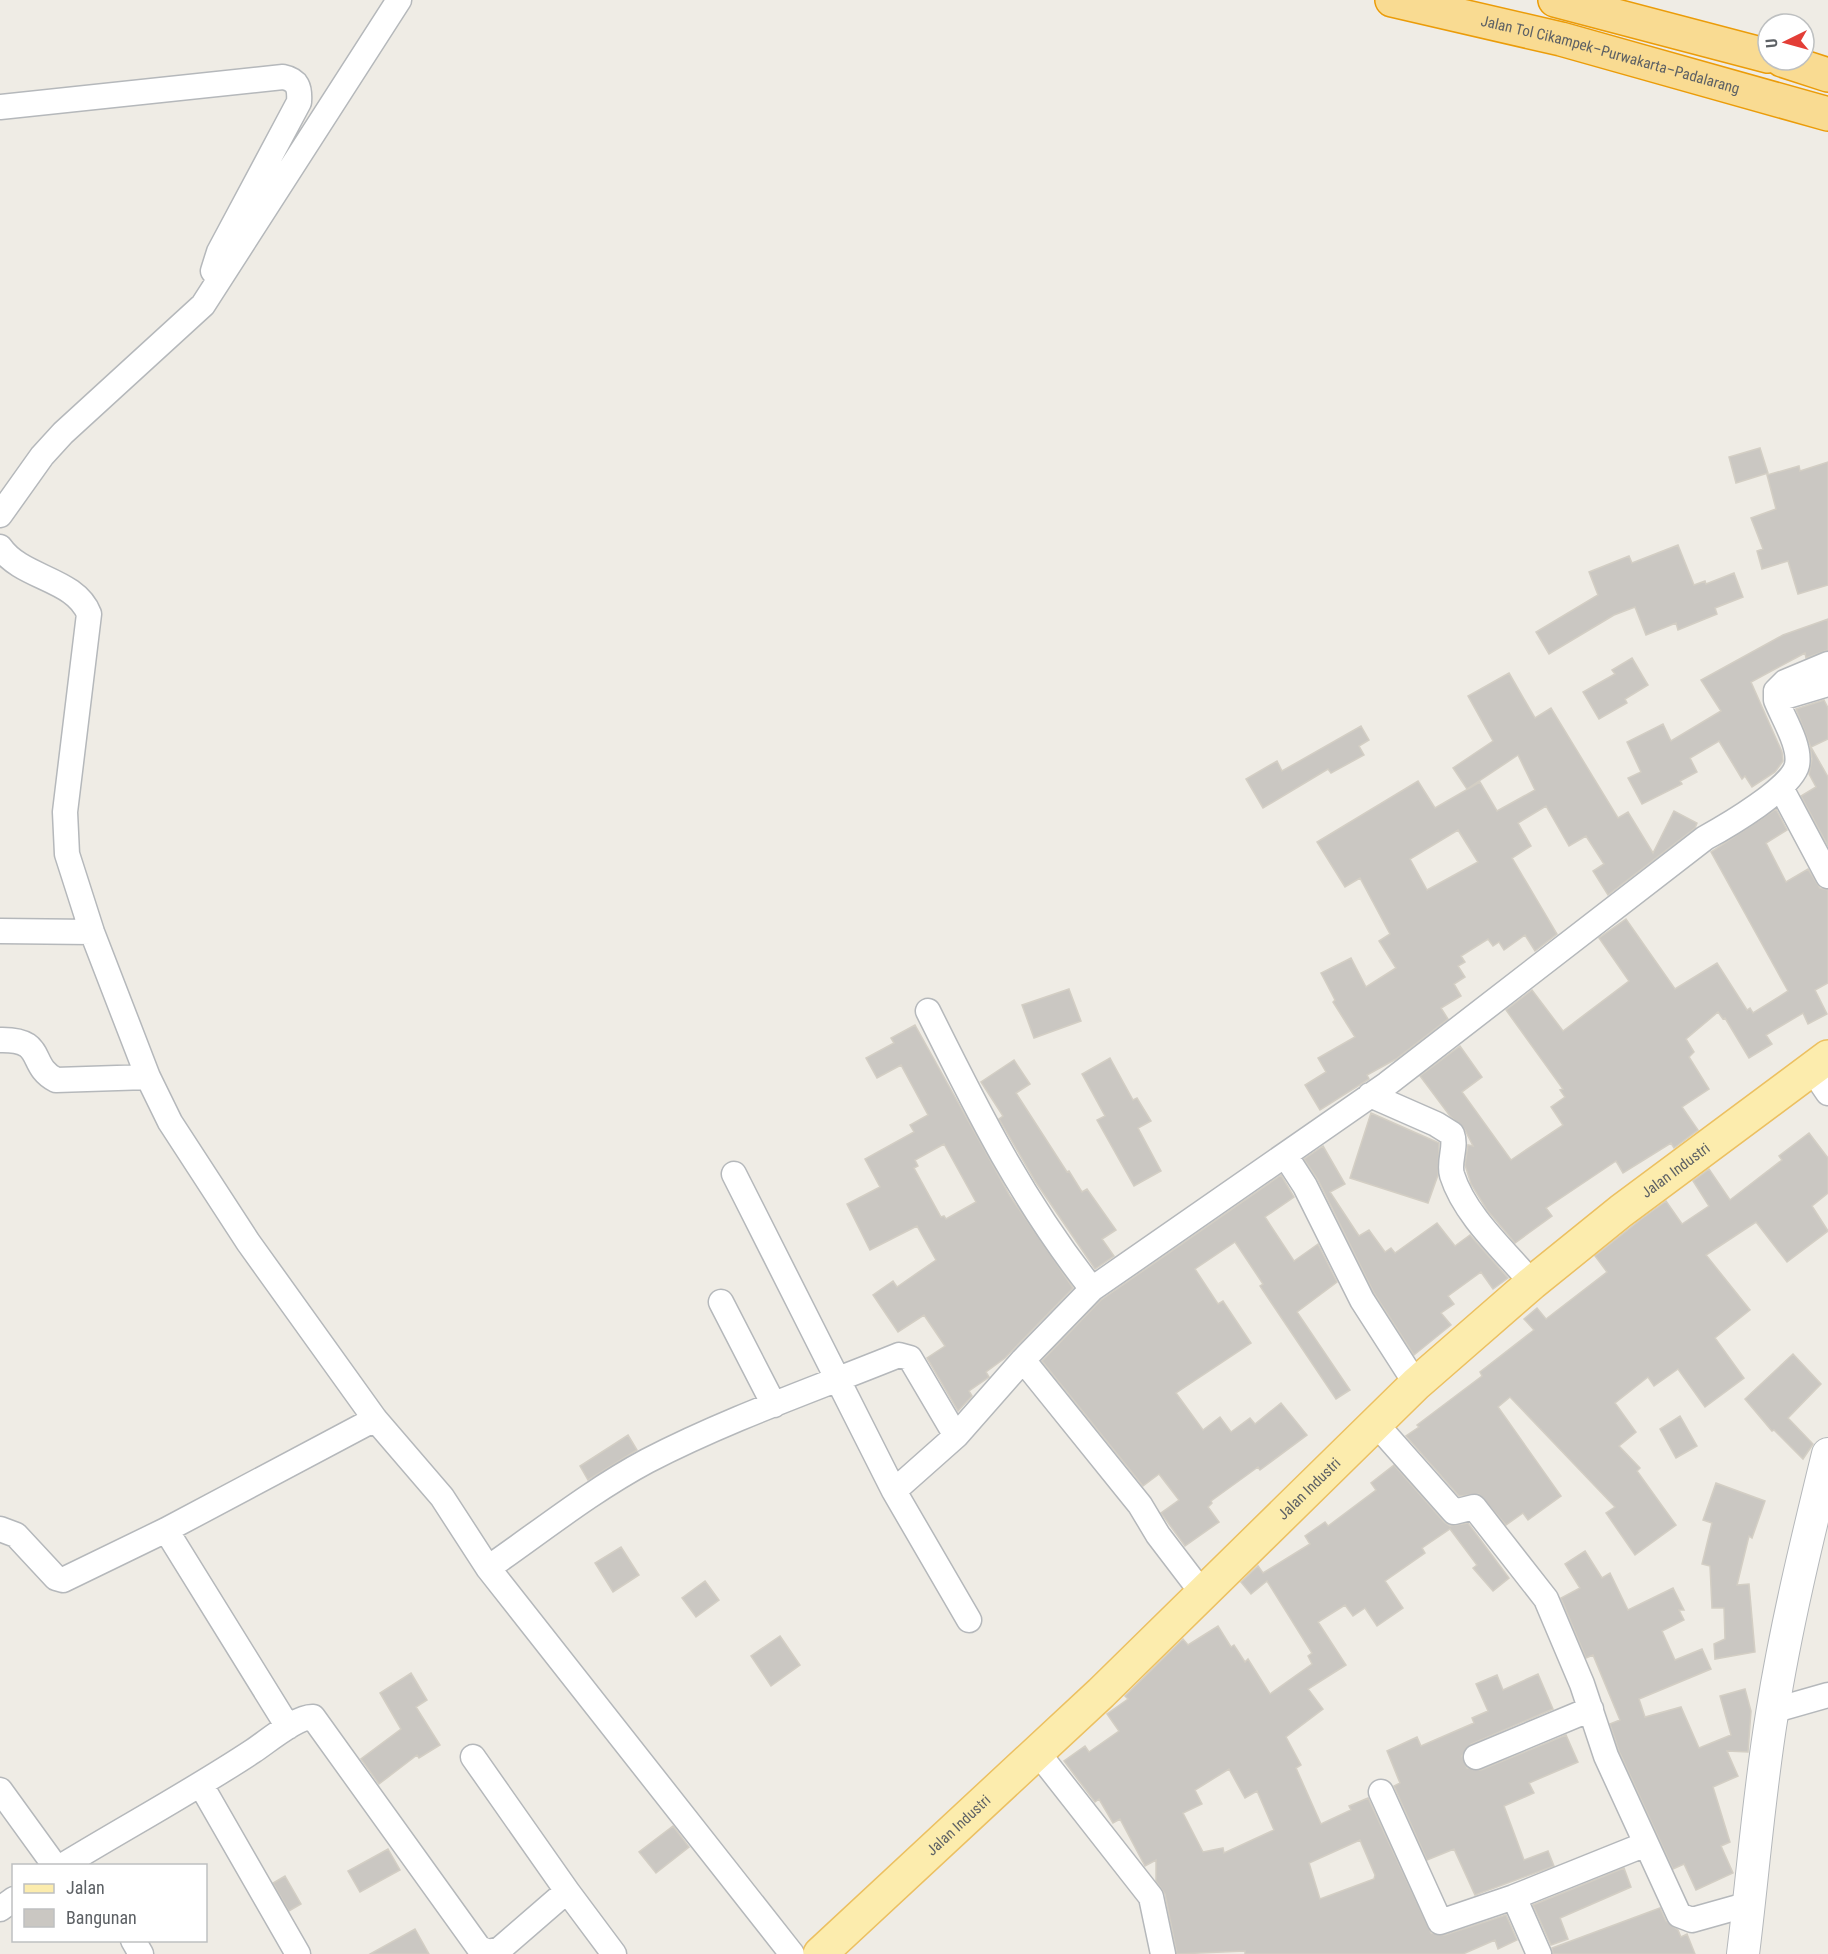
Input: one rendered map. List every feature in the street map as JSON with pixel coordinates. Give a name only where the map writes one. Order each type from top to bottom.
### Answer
[{"type":"highway","name":"Jalan Tol Cikampek–Purwakarta–Padalarang","points":[[1392,0],[1561,39],[1828,114]]},
{"type":"highway","points":[[1555,0],[1756,53]]},
{"type":"main road","name":"Jalan Industri","points":[[820,1954],[1038,1753],[1416,1384],[1532,1283],[1666,1176],[1822,1073]]},
{"type":"street","points":[[0,515],[6,503],[42,456],[63,433],[203,305],[395,7]]},
{"type":"street","points":[[0,107],[283,77],[292,79],[297,84],[299,102],[219,252],[203,305]]},
{"type":"street","points":[[0,547],[7,557],[75,594],[85,603],[89,614],[65,812],[67,854],[92,932],[148,1077],[170,1122],[205,1178],[375,1419],[442,1497],[488,1568],[792,1954]]},
{"type":"street","points":[[894,1491],[956,1436],[1023,1360],[1092,1289],[1370,1095],[1467,1024],[1705,838],[1735,821],[1781,789],[1790,781],[1797,765],[1797,752],[1776,700],[1776,691],[1780,685],[1828,664]]},
{"type":"street","points":[[1776,700],[1828,684]]},
{"type":"street","points":[[1781,789],[1828,876]]},
{"type":"street","points":[[0,931],[92,932]]},
{"type":"street","points":[[928,1011],[999,1151],[1029,1202],[1092,1289]]},
{"type":"street","points":[[0,1040],[15,1040],[27,1044],[46,1074],[56,1080],[148,1077]]},
{"type":"street","points":[[1370,1095],[1436,1124],[1452,1134],[1454,1143],[1451,1170],[1456,1186],[1474,1214],[1532,1283]]},
{"type":"street","points":[[1285,1155],[1305,1186],[1362,1300],[1416,1384]]},
{"type":"street","points":[[734,1174],[894,1491],[969,1620]]},
{"type":"street","points":[[721,1302],[774,1405]]},
{"type":"street","points":[[488,1568],[574,1507],[646,1462],[733,1420],[899,1355],[908,1356],[956,1436]]},
{"type":"street","points":[[1023,1360],[1140,1505],[1158,1535],[1203,1594]]},
{"type":"street","points":[[0,1529],[16,1535],[56,1578],[63,1580],[166,1530],[375,1419]]},
{"type":"street","points":[[1376,1424],[1454,1512],[1474,1507],[1546,1599],[1591,1709],[1606,1756],[1679,1915],[1692,1920],[1749,1904]]},
{"type":"street","points":[[1743,1954],[1757,1814],[1772,1711],[1801,1564],[1828,1454]]},
{"type":"street","points":[[166,1530],[288,1727]]},
{"type":"street","points":[[1772,1711],[1828,1695]]},
{"type":"street","points":[[1476,1757],[1591,1709]]},
{"type":"street","points":[[78,1862],[306,1717],[316,1719],[483,1951],[500,1949],[567,1891]]},
{"type":"street","points":[[1038,1753],[1151,1897],[1163,1954]]},
{"type":"street","points":[[473,1758],[614,1954]]},
{"type":"street","points":[[201,1785],[298,1954]]},
{"type":"street","points":[[0,1790],[54,1864]]},
{"type":"street","points":[[1381,1792],[1439,1921],[1444,1923],[1646,1844]]},
{"type":"street","points":[[1514,1897],[1539,1954]]},
{"type":"building","points":[[1760,448],[1768,473],[1736,483],[1729,457]]},
{"type":"building","points":[[1828,462],[1828,585],[1798,594],[1788,561],[1762,569],[1757,551],[1763,549],[1751,518],[1776,509],[1767,475],[1799,466],[1800,471]]},
{"type":"building","points":[[1678,545],[1694,585],[1705,581],[1706,584],[1734,573],[1743,597],[1715,608],[1717,614],[1678,630],[1676,623],[1646,635],[1635,607],[1614,615],[1549,654],[1536,632],[1598,595],[1589,572],[1629,556],[1632,563]]},
{"type":"building","points":[[1828,619],[1828,650],[1806,658],[1805,653],[1751,682],[1782,752],[1783,761],[1775,772],[1752,787],[1745,776],[1742,779],[1719,741],[1690,758],[1697,772],[1680,781],[1682,784],[1642,804],[1628,778],[1641,772],[1627,742],[1663,724],[1671,741],[1721,711],[1701,680],[1783,635]]},
{"type":"building","points":[[1632,658],[1648,685],[1625,699],[1627,703],[1599,719],[1583,692],[1615,674],[1612,670]]},
{"type":"building","points":[[1509,673],[1535,718],[1551,708],[1618,818],[1628,812],[1653,853],[1674,811],[1697,823],[1695,828],[1608,895],[1593,871],[1604,864],[1586,836],[1569,846],[1546,806],[1518,823],[1531,846],[1512,858],[1557,934],[1535,951],[1525,935],[1504,950],[1499,942],[1493,946],[1488,939],[1461,956],[1465,962],[1458,966],[1465,977],[1454,984],[1461,996],[1441,1008],[1448,1019],[1396,1059],[1367,1075],[1369,1079],[1320,1110],[1305,1085],[1326,1072],[1318,1058],[1355,1037],[1333,1002],[1335,1000],[1321,973],[1351,958],[1366,987],[1396,968],[1379,941],[1390,934],[1360,878],[1345,887],[1317,842],[1418,781],[1435,808],[1480,782],[1497,811],[1535,790],[1518,755],[1467,789],[1453,768],[1493,741],[1468,696]],"holes":[[[1458,830],[1478,862],[1427,890],[1410,859]]]},
{"type":"building","points":[[1824,700],[1828,708],[1828,739],[1811,747],[1828,777],[1828,846],[1801,796],[1816,787],[1809,774],[1812,759],[1810,745],[1796,709]]},
{"type":"building","points":[[1361,726],[1369,740],[1359,746],[1364,755],[1331,773],[1328,769],[1263,808],[1246,779],[1277,761],[1282,771]]},
{"type":"building","points":[[1776,809],[1787,830],[1766,843],[1786,882],[1808,869],[1820,888],[1828,890],[1828,983],[1815,990],[1827,1014],[1808,1024],[1803,1013],[1766,1035],[1772,1044],[1749,1058],[1725,1018],[1723,1019],[1718,1012],[1686,1039],[1694,1052],[1689,1057],[1709,1089],[1682,1107],[1698,1130],[1674,1148],[1671,1143],[1623,1173],[1616,1161],[1546,1208],[1552,1216],[1515,1243],[1487,1210],[1471,1184],[1465,1165],[1468,1145],[1473,1146],[1465,1130],[1450,1116],[1420,1076],[1460,1046],[1482,1077],[1462,1092],[1511,1160],[1563,1125],[1551,1107],[1565,1097],[1560,1090],[1563,1089],[1506,1010],[1532,990],[1563,1031],[1629,981],[1599,938],[1626,919],[1675,989],[1717,963],[1747,1010],[1750,1008],[1753,1013],[1788,991],[1711,852]]},
{"type":"building","points":[[1069,989],[1081,1021],[1034,1038],[1022,1005]]},
{"type":"building","points":[[915,1025],[1010,1196],[1073,1288],[1005,1358],[986,1372],[989,1377],[969,1391],[972,1396],[958,1411],[927,1358],[945,1346],[924,1315],[898,1332],[873,1295],[893,1281],[897,1287],[936,1260],[917,1226],[870,1250],[847,1204],[880,1187],[865,1159],[914,1132],[910,1125],[928,1115],[901,1065],[877,1078],[866,1058],[894,1043],[891,1038]],"holes":[[[944,1144],[976,1202],[946,1219],[944,1216],[941,1217],[914,1168],[918,1166],[915,1160]]]},
{"type":"building","points":[[1110,1058],[1133,1100],[1137,1098],[1151,1121],[1138,1128],[1161,1171],[1134,1186],[1097,1120],[1105,1116],[1082,1074]]},
{"type":"building","points":[[1014,1060],[1030,1084],[1016,1093],[1067,1172],[1069,1171],[1082,1192],[1087,1189],[1116,1230],[1102,1239],[1114,1256],[1095,1269],[1035,1181],[999,1119],[1003,1116],[981,1082]]},
{"type":"building","points":[[1371,1113],[1439,1143],[1438,1175],[1428,1203],[1350,1178]]},
{"type":"building","points":[[1809,1133],[1828,1158],[1828,1193],[1812,1206],[1828,1231],[1787,1262],[1756,1222],[1706,1255],[1750,1310],[1715,1338],[1744,1378],[1705,1407],[1678,1369],[1654,1386],[1648,1377],[1615,1403],[1636,1432],[1619,1446],[1640,1468],[1637,1471],[1676,1525],[1635,1555],[1606,1513],[1615,1507],[1510,1397],[1498,1407],[1561,1496],[1528,1520],[1523,1513],[1506,1525],[1479,1494],[1459,1496],[1406,1436],[1419,1427],[1417,1425],[1482,1376],[1480,1372],[1534,1330],[1524,1319],[1537,1308],[1546,1319],[1607,1272],[1595,1256],[1640,1220],[1666,1201],[1682,1224],[1709,1206],[1693,1181],[1709,1169],[1730,1200],[1782,1160],[1779,1156]]},
{"type":"building","points":[[1323,1146],[1345,1184],[1330,1192],[1359,1236],[1369,1230],[1385,1252],[1391,1248],[1395,1253],[1437,1223],[1455,1246],[1470,1235],[1508,1278],[1493,1289],[1481,1272],[1448,1296],[1454,1304],[1441,1313],[1451,1325],[1414,1355],[1374,1293],[1318,1180],[1304,1159]]},
{"type":"building","points":[[1281,1175],[1294,1197],[1265,1217],[1294,1261],[1318,1244],[1337,1282],[1297,1312],[1350,1390],[1336,1399],[1260,1286],[1263,1284],[1235,1242],[1195,1269],[1218,1304],[1223,1301],[1251,1343],[1176,1393],[1203,1430],[1220,1417],[1231,1432],[1250,1418],[1255,1424],[1281,1403],[1307,1435],[1260,1470],[1258,1467],[1211,1501],[1208,1507],[1219,1522],[1185,1546],[1161,1513],[1179,1500],[1159,1474],[1143,1486],[1042,1361],[1101,1300]]},
{"type":"building","points":[[1793,1354],[1821,1384],[1788,1418],[1813,1444],[1803,1459],[1774,1430],[1772,1431],[1745,1399]]},
{"type":"building","points":[[1680,1416],[1697,1446],[1676,1458],[1660,1429]]},
{"type":"building","points":[[628,1435],[637,1450],[588,1480],[580,1466]]},
{"type":"building","points":[[1394,1465],[1444,1522],[1450,1526],[1468,1523],[1509,1578],[1493,1591],[1473,1568],[1477,1565],[1450,1529],[1422,1548],[1425,1553],[1385,1581],[1403,1608],[1377,1626],[1365,1608],[1353,1616],[1345,1605],[1318,1622],[1346,1665],[1308,1689],[1323,1709],[1286,1737],[1301,1765],[1296,1768],[1321,1824],[1351,1810],[1349,1806],[1368,1798],[1431,1933],[1445,1935],[1506,1915],[1517,1940],[1498,1949],[1495,1940],[1463,1954],[1245,1954],[1245,1951],[1177,1954],[1165,1894],[1156,1881],[1156,1860],[1145,1866],[1120,1819],[1113,1823],[1099,1799],[1095,1802],[1064,1761],[1085,1746],[1089,1752],[1119,1731],[1107,1714],[1128,1699],[1125,1696],[1183,1639],[1188,1645],[1218,1626],[1231,1647],[1234,1645],[1245,1662],[1248,1659],[1270,1694],[1312,1664],[1308,1656],[1312,1653],[1267,1581],[1251,1594],[1241,1582],[1258,1566],[1263,1573],[1310,1544],[1305,1536],[1325,1522],[1328,1526],[1376,1490],[1371,1483]],"holes":[[[1229,1769],[1245,1798],[1257,1791],[1274,1830],[1224,1853],[1223,1848],[1203,1852],[1183,1813],[1202,1804],[1195,1790]],[[1360,1840],[1375,1875],[1374,1879],[1320,1899],[1309,1863]]]},
{"type":"building","points":[[1716,1483],[1765,1501],[1752,1538],[1749,1536],[1737,1585],[1749,1584],[1755,1652],[1715,1659],[1714,1644],[1725,1639],[1724,1608],[1712,1608],[1710,1566],[1702,1564],[1712,1523],[1703,1520]]},
{"type":"building","points":[[621,1547],[639,1575],[613,1592],[595,1563]]},
{"type":"building","points":[[1585,1551],[1602,1578],[1610,1573],[1628,1610],[1673,1588],[1684,1610],[1679,1610],[1684,1620],[1662,1631],[1675,1660],[1702,1649],[1711,1669],[1639,1699],[1645,1717],[1681,1707],[1699,1748],[1731,1735],[1720,1696],[1745,1689],[1751,1711],[1748,1752],[1727,1751],[1738,1776],[1713,1787],[1730,1842],[1721,1846],[1733,1873],[1696,1890],[1684,1864],[1673,1869],[1619,1751],[1610,1724],[1620,1720],[1593,1655],[1586,1658],[1561,1598],[1580,1588],[1565,1564]]},
{"type":"building","points":[[705,1581],[719,1600],[696,1617],[682,1598]]},
{"type":"building","points":[[780,1636],[800,1665],[771,1686],[751,1656]]},
{"type":"building","points":[[411,1673],[427,1700],[416,1707],[440,1745],[419,1758],[417,1755],[379,1784],[361,1759],[401,1729],[380,1693]]},
{"type":"building","points":[[1538,1674],[1553,1709],[1471,1744],[1462,1756],[1467,1768],[1481,1770],[1566,1735],[1578,1762],[1529,1783],[1534,1793],[1504,1806],[1524,1860],[1548,1851],[1554,1866],[1475,1895],[1454,1849],[1427,1860],[1394,1786],[1400,1783],[1387,1751],[1417,1737],[1421,1746],[1474,1723],[1472,1718],[1488,1711],[1476,1684],[1497,1675],[1503,1690]]},
{"type":"building","points":[[673,1826],[689,1847],[656,1873],[639,1852]]},
{"type":"building","points":[[388,1849],[400,1870],[360,1892],[348,1871]]},
{"type":"building","points":[[1624,1868],[1631,1887],[1560,1918],[1568,1939],[1551,1945],[1533,1905]]},
{"type":"building","points":[[285,1876],[301,1904],[289,1911],[273,1883]]},
{"type":"building","points":[[1660,1908],[1666,1921],[1678,1930],[1681,1937],[1687,1934],[1695,1954],[1553,1954],[1552,1948]]},
{"type":"building","points":[[415,1929],[429,1954],[370,1954]]}]
